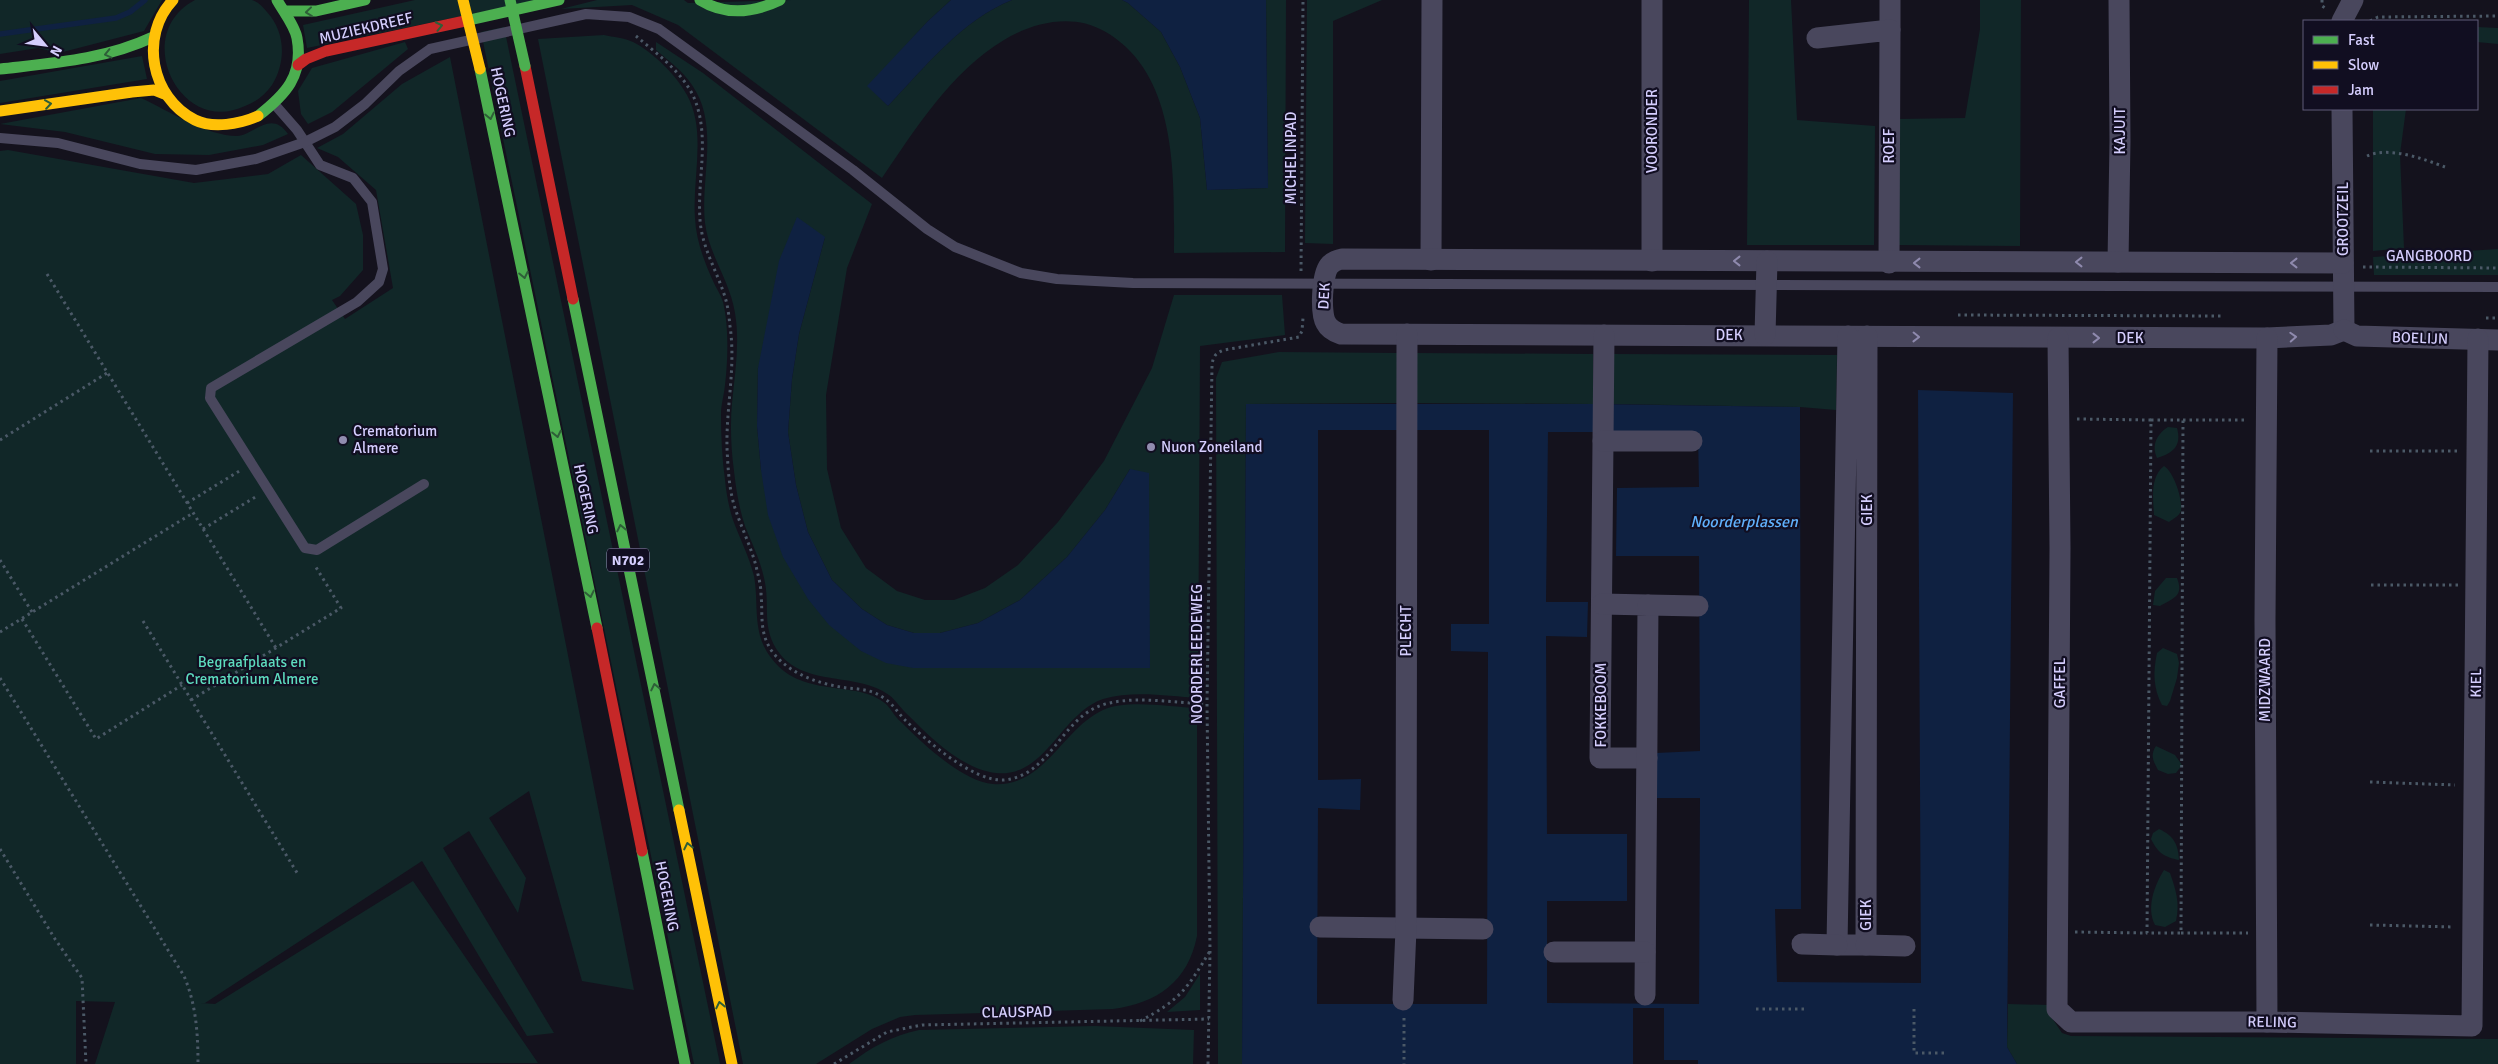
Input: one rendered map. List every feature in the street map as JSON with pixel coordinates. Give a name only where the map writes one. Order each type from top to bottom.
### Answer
[{"type":"main road","points":[[173,0],[159,19],[153,37],[152,58],[156,78],[164,94],[184,114],[198,121],[218,125],[239,124],[259,118],[276,106],[288,90],[298,65],[297,34],[287,11],[277,0]]},
{"type":"main road","name":"MUZIEKDREEF","points":[[287,11],[316,11],[365,0]]},
{"type":"main road","name":"HOGERING","points":[[463,0],[480,69],[684,1059]]},
{"type":"main road","name":"HOGERING","points":[[510,0],[731,1058]]},
{"type":"main road","name":"MUZIEKDREEF","points":[[298,65],[306,58],[326,51],[560,0]]},
{"type":"main road","points":[[700,0],[723,10],[740,12],[765,9],[780,0]]},
{"type":"main road","points":[[0,69],[93,57],[134,48],[153,37]]},
{"type":"main road","points":[[0,110],[132,92],[154,90],[164,94]]},
{"type":"street","points":[[1431,260],[1432,0]]},
{"type":"street","name":"VOORONDER","points":[[1652,0],[1652,261]]},
{"type":"street","name":"ROEF","points":[[1889,263],[1890,0]]},
{"type":"street","name":"KAJUIT","points":[[2118,262],[2120,141],[2119,0]]},
{"type":"street","points":[[2343,20],[2353,0]]},
{"type":"street","points":[[1817,38],[1890,30]]},
{"type":"street","name":"GROOTZEIL","points":[[2342,110],[2351,265],[2343,287],[2344,330]]},
{"type":"street","name":"DEK","points":[[2344,330],[2331,335],[2268,338],[1341,334],[1335,332],[1326,323],[1323,316],[1326,272],[1336,260],[1889,263],[2118,262],[2351,265]]},
{"type":"street","name":"DEK","points":[[1765,335],[1767,261]]},
{"type":"street","name":"BOELIJN","points":[[2344,330],[2357,336],[2488,340]]},
{"type":"street","name":"PLECHT","points":[[1403,1000],[1406,929],[1407,334]]},
{"type":"street","name":"FOKKEBOOM","points":[[1604,334],[1600,758],[1647,758]]},
{"type":"street","name":"GIEK","points":[[1858,336],[1866,945],[1838,945],[1858,336]]},
{"type":"street","name":"GAFFEL","points":[[2058,338],[2060,548],[2057,1010],[2072,1022]]},
{"type":"street","name":"MIDZWAARD","points":[[2267,1022],[2265,620],[2268,338]]},
{"type":"street","name":"KIEL","points":[[2472,1026],[2478,450],[2488,340]]},
{"type":"street","points":[[1603,437],[1692,441]]},
{"type":"street","points":[[1602,604],[1698,606]]},
{"type":"street","points":[[1645,995],[1648,605]]},
{"type":"street","points":[[1320,927],[1483,929]]},
{"type":"street","points":[[1802,944],[1838,945]]},
{"type":"street","points":[[1866,945],[1905,946]]},
{"type":"street","points":[[1554,952],[1645,952]]},
{"type":"street","name":"RELING","points":[[2072,1022],[2267,1022],[2472,1026]]},
{"type":"lane","points":[[0,138],[58,143],[140,164],[196,170],[256,159],[305,142],[335,127],[366,104],[399,71],[430,49],[586,14],[629,18],[659,29],[853,170],[927,229],[956,247],[1021,273],[1090,282],[2498,287]]},
{"type":"lane","points":[[276,106],[305,142],[320,165],[353,178],[372,202],[383,269],[379,282],[357,302],[211,388],[210,398],[305,548],[317,550],[424,484]]},
{"type":"path","name":"MICHELINPAD","points":[[1302,283],[1303,0]]},
{"type":"path","points":[[2372,20],[2378,17],[2498,16]]},
{"type":"path","points":[[636,36],[678,74],[693,96],[703,123],[700,220],[704,242],[726,300],[731,332],[732,370],[727,438],[730,476],[734,507],[755,562],[762,593],[761,627],[771,650],[787,667],[816,682],[865,689],[886,699],[904,718],[948,757],[977,774],[1002,780],[1022,774],[1040,764],[1074,724],[1096,708],[1115,702],[1141,701],[1207,704]]},
{"type":"path","points":[[2367,156],[2374,153],[2393,153],[2445,167]]},
{"type":"path","name":"GANGBOORD","points":[[2351,265],[2498,268]]},
{"type":"path","points":[[47,274],[276,648]]},
{"type":"path","name":"NOORDERLEEDEWEG","points":[[1208,1064],[1210,950],[1207,704],[1213,358],[1217,353],[1224,350],[1299,337],[1302,331],[1303,316]]},
{"type":"path","points":[[0,440],[108,373]]},
{"type":"path","points":[[2059,419],[2268,420]]},
{"type":"path","points":[[2147,932],[2151,420]]},
{"type":"path","points":[[2181,932],[2184,420]]},
{"type":"path","points":[[2370,451],[2478,450]]},
{"type":"path","points":[[188,503],[252,464]]},
{"type":"path","points":[[203,529],[268,489]]},
{"type":"path","points":[[0,632],[194,513]]},
{"type":"path","points":[[191,700],[341,608],[305,548]]},
{"type":"path","points":[[0,560],[32,612]]},
{"type":"path","points":[[2371,585],[2477,585]]},
{"type":"path","points":[[22,619],[96,739],[182,685]]},
{"type":"path","points":[[143,621],[299,876]]},
{"type":"path","points":[[0,678],[184,976],[191,993],[196,1019],[198,1064]]},
{"type":"path","points":[[2370,782],[2474,786]]},
{"type":"path","points":[[0,848],[55,939],[82,978],[86,1064]]},
{"type":"path","points":[[2370,925],[2473,927]]},
{"type":"path","points":[[2058,932],[2266,934]]},
{"type":"path","points":[[1138,1022],[1165,1007],[1184,991],[1210,950]]},
{"type":"path","points":[[1403,1000],[1404,1064]]},
{"type":"path","points":[[1756,1009],[1804,1009]]},
{"type":"path","points":[[1914,1009],[1914,1053],[1944,1052]]},
{"type":"path","name":"CLAUSPAD","points":[[834,1064],[886,1032],[922,1025],[1138,1022],[1209,1019]]},
{"type":"green space","points":[[0,0],[162,0],[144,31],[59,53],[38,48],[0,54]]},
{"type":"green space","points":[[195,0],[252,0],[262,7],[273,20],[281,38],[282,57],[280,67],[269,89],[253,102],[222,112],[201,107],[183,95],[171,77],[165,57],[166,35],[176,16]]},
{"type":"green space","points":[[415,0],[541,0],[307,48],[303,25]]},
{"type":"green space","points":[[597,0],[684,0],[688,3],[792,0],[951,0],[928,21],[868,86],[888,106],[930,61],[961,32],[994,9],[1012,0],[1122,0],[1161,32],[1180,67],[1200,118],[1207,190],[1268,188],[1266,0],[1286,0],[1285,252],[1174,253],[1172,161],[1167,130],[1159,100],[1147,73],[1129,50],[1104,31],[1092,25],[1066,21],[1040,24],[1015,34],[985,53],[967,68],[936,102],[882,178],[678,25],[632,5],[561,9]]},
{"type":"green space","points":[[1307,0],[1382,0],[1333,21],[1333,244],[1305,243]]},
{"type":"green space","points":[[1749,0],[1791,0],[1797,120],[1875,126],[1874,245],[1747,245]]},
{"type":"green space","points":[[1980,0],[2021,0],[2020,246],[1898,245],[1898,119],[1965,118],[1980,29]]},
{"type":"green space","points":[[504,27],[720,1064],[694,1064],[481,32]]},
{"type":"green space","points":[[2478,27],[2498,28],[2498,44],[2478,42]]},
{"type":"green space","points":[[604,35],[633,42],[656,58],[683,88],[693,109],[698,140],[695,203],[696,226],[704,258],[723,302],[726,322],[727,365],[721,414],[722,455],[726,490],[733,520],[754,576],[758,626],[760,636],[769,655],[782,669],[796,678],[812,684],[874,696],[886,704],[899,720],[920,740],[956,769],[981,782],[993,784],[1011,783],[1026,777],[1040,767],[1076,730],[1103,710],[1136,704],[1197,708],[1197,936],[1193,952],[1178,978],[1157,995],[1143,1002],[1113,1009],[900,1017],[872,1029],[816,1064],[743,1064],[538,39]]},
{"type":"green space","points":[[405,42],[408,49],[332,112],[308,124],[301,114],[298,91],[312,68]]},
{"type":"green space","points":[[656,42],[703,73],[872,204],[847,268],[826,395],[827,469],[841,528],[866,568],[897,591],[925,600],[954,600],[985,588],[1018,565],[1058,522],[1104,461],[1152,368],[1174,295],[1282,295],[1285,335],[1200,346],[1198,698],[1138,694],[1103,699],[1088,707],[1075,718],[1052,744],[1028,766],[1013,772],[996,773],[971,765],[948,751],[905,713],[889,695],[863,684],[804,671],[791,664],[780,654],[770,635],[764,578],[745,526],[736,485],[731,428],[736,358],[736,324],[729,290],[707,235],[705,223],[707,134],[705,117],[692,85],[676,66],[656,50]],"holes":[[[825,237],[799,334],[792,379],[788,432],[796,485],[808,532],[832,580],[862,609],[887,625],[914,633],[940,633],[978,623],[1020,600],[1067,557],[1105,510],[1130,469],[1150,668],[861,651],[761,470],[757,426],[758,368]]]},
{"type":"green space","points":[[142,56],[147,79],[0,103],[0,81]]},
{"type":"green space","name":"Begraafplaats en Crematorium Almere","points":[[450,57],[634,990],[582,981],[529,791],[489,818],[526,878],[518,913],[469,831],[443,848],[554,1033],[527,1036],[422,861],[205,1003],[201,1003],[215,1004],[413,881],[538,1063],[95,1064],[115,1002],[76,1001],[76,1064],[0,1064],[0,151],[8,150],[194,183],[268,174],[301,155],[356,204],[363,235],[363,270],[340,296],[332,300],[345,319],[393,288],[376,190],[338,157],[317,148],[343,134],[402,84]]},
{"type":"green space","points":[[141,98],[188,122],[225,135],[243,135],[269,123],[282,127],[288,134],[263,145],[209,155],[155,154],[65,132],[0,124]]},
{"type":"green space","points":[[2373,110],[2406,110],[2400,154],[2404,248],[2373,251]]},
{"type":"green space","points":[[2498,249],[2498,275],[2374,275],[2373,257]]},
{"type":"green space","points":[[1279,352],[1397,353],[1398,403],[1246,404],[1242,1064],[1218,1064],[1216,378],[1222,362]]},
{"type":"green space","points":[[1414,353],[1593,354],[1593,404],[1414,403]]},
{"type":"green space","points":[[1610,354],[1837,355],[1836,410],[1800,407],[1610,404]]},
{"type":"green space","points":[[2168,427],[2177,428],[2177,444],[2168,454],[2157,458],[2155,453],[2156,440]]},
{"type":"green space","points":[[2164,466],[2168,469],[2174,480],[2181,506],[2179,514],[2169,522],[2154,515],[2154,482]]},
{"type":"green space","points":[[2166,578],[2177,578],[2179,584],[2178,593],[2160,606],[2153,605],[2155,591]]},
{"type":"green space","points":[[2163,648],[2177,654],[2179,663],[2177,678],[2167,706],[2162,705],[2155,680],[2157,653]]},
{"type":"green space","points":[[2156,746],[2175,755],[2182,765],[2176,773],[2168,774],[2158,770],[2153,758]]},
{"type":"green space","points":[[2159,829],[2174,841],[2178,849],[2179,860],[2162,854],[2154,844],[2151,839],[2153,833]]},
{"type":"green space","points":[[2164,870],[2170,873],[2176,891],[2178,908],[2176,921],[2165,927],[2155,925],[2151,911],[2154,890]]},
{"type":"green space","points":[[1200,974],[1200,1010],[1167,1012],[1185,997]]},
{"type":"green space","points":[[2008,1004],[2049,1005],[2050,1015],[2062,1033],[2071,1036],[2498,1039],[2498,1064],[2017,1064],[2007,1047]]},
{"type":"green space","points":[[1095,1026],[1194,1030],[1193,1064],[849,1064],[882,1043],[899,1035],[919,1030]]},
{"type":"water","points":[[951,0],[1012,0],[994,9],[961,32],[930,61],[888,106],[867,86],[928,21]]},
{"type":"water","points":[[1122,0],[1266,0],[1268,188],[1207,190],[1200,118],[1180,67],[1161,32]]},
{"type":"water","points":[[797,217],[825,237],[799,334],[792,379],[788,432],[796,485],[808,532],[832,580],[862,609],[887,625],[914,633],[940,633],[978,623],[1020,600],[1067,557],[1105,510],[1130,469],[1149,473],[1150,668],[913,668],[886,663],[861,651],[829,625],[808,599],[783,557],[768,515],[757,426],[758,368],[779,261]]},
{"type":"water","name":"Noorderplassen","points":[[1918,390],[2013,393],[2007,1047],[2017,1064],[1242,1064],[1246,404],[1593,404],[1800,407],[1801,909],[1775,909],[1777,982],[1921,983]],"holes":[[[1318,430],[1489,430],[1489,624],[1451,624],[1451,651],[1488,652],[1487,1004],[1317,1004],[1318,808],[1360,810],[1361,779],[1318,780]],[[1548,432],[1698,432],[1699,487],[1617,488],[1616,556],[1699,556],[1700,751],[1656,753],[1657,798],[1700,798],[1699,1004],[1547,1003],[1547,901],[1627,901],[1627,834],[1547,834],[1546,636],[1587,637],[1588,602],[1546,602]]]},
{"type":"pier","points":[[1633,1008],[1664,1008],[1664,1060],[1698,1060],[1698,1064],[1633,1064]]},
{"type":"waterway","points":[[0,34],[116,18],[130,12],[145,0]]},
{"type":"traffic: fast","points":[[258,116],[284,92],[295,74],[298,63],[296,33],[277,0]]},
{"type":"traffic: fast","points":[[287,11],[316,11],[365,0]]},
{"type":"traffic: fast","points":[[510,0],[525,66]]},
{"type":"traffic: fast","points":[[465,21],[559,0]]},
{"type":"traffic: fast","points":[[700,0],[720,9],[740,11],[760,8],[780,0]]},
{"type":"traffic: fast","points":[[0,69],[97,56],[135,45],[153,37]]},
{"type":"traffic: fast","points":[[480,69],[597,628]]},
{"type":"traffic: fast","points":[[573,299],[679,810]]},
{"type":"traffic: fast","points":[[642,851],[685,1064]]},
{"type":"traffic: slow","points":[[173,0],[162,15],[156,31],[153,48],[160,82],[168,97],[180,110],[202,123],[227,124],[258,116]]},
{"type":"traffic: slow","points":[[463,0],[480,69]]},
{"type":"traffic: slow","points":[[0,111],[132,92],[154,90],[164,94]]},
{"type":"traffic: slow","points":[[679,810],[732,1064]]},
{"type":"traffic: jam","points":[[298,65],[306,59],[326,51],[465,21]]},
{"type":"traffic: jam","points":[[525,66],[573,299]]},
{"type":"traffic: jam","points":[[597,628],[642,851]]},
{"type":"place","name":"Crematorium Almere","points":[[343,440]]},
{"type":"place","name":"Nuon Zoneiland","points":[[1151,447]]}]
